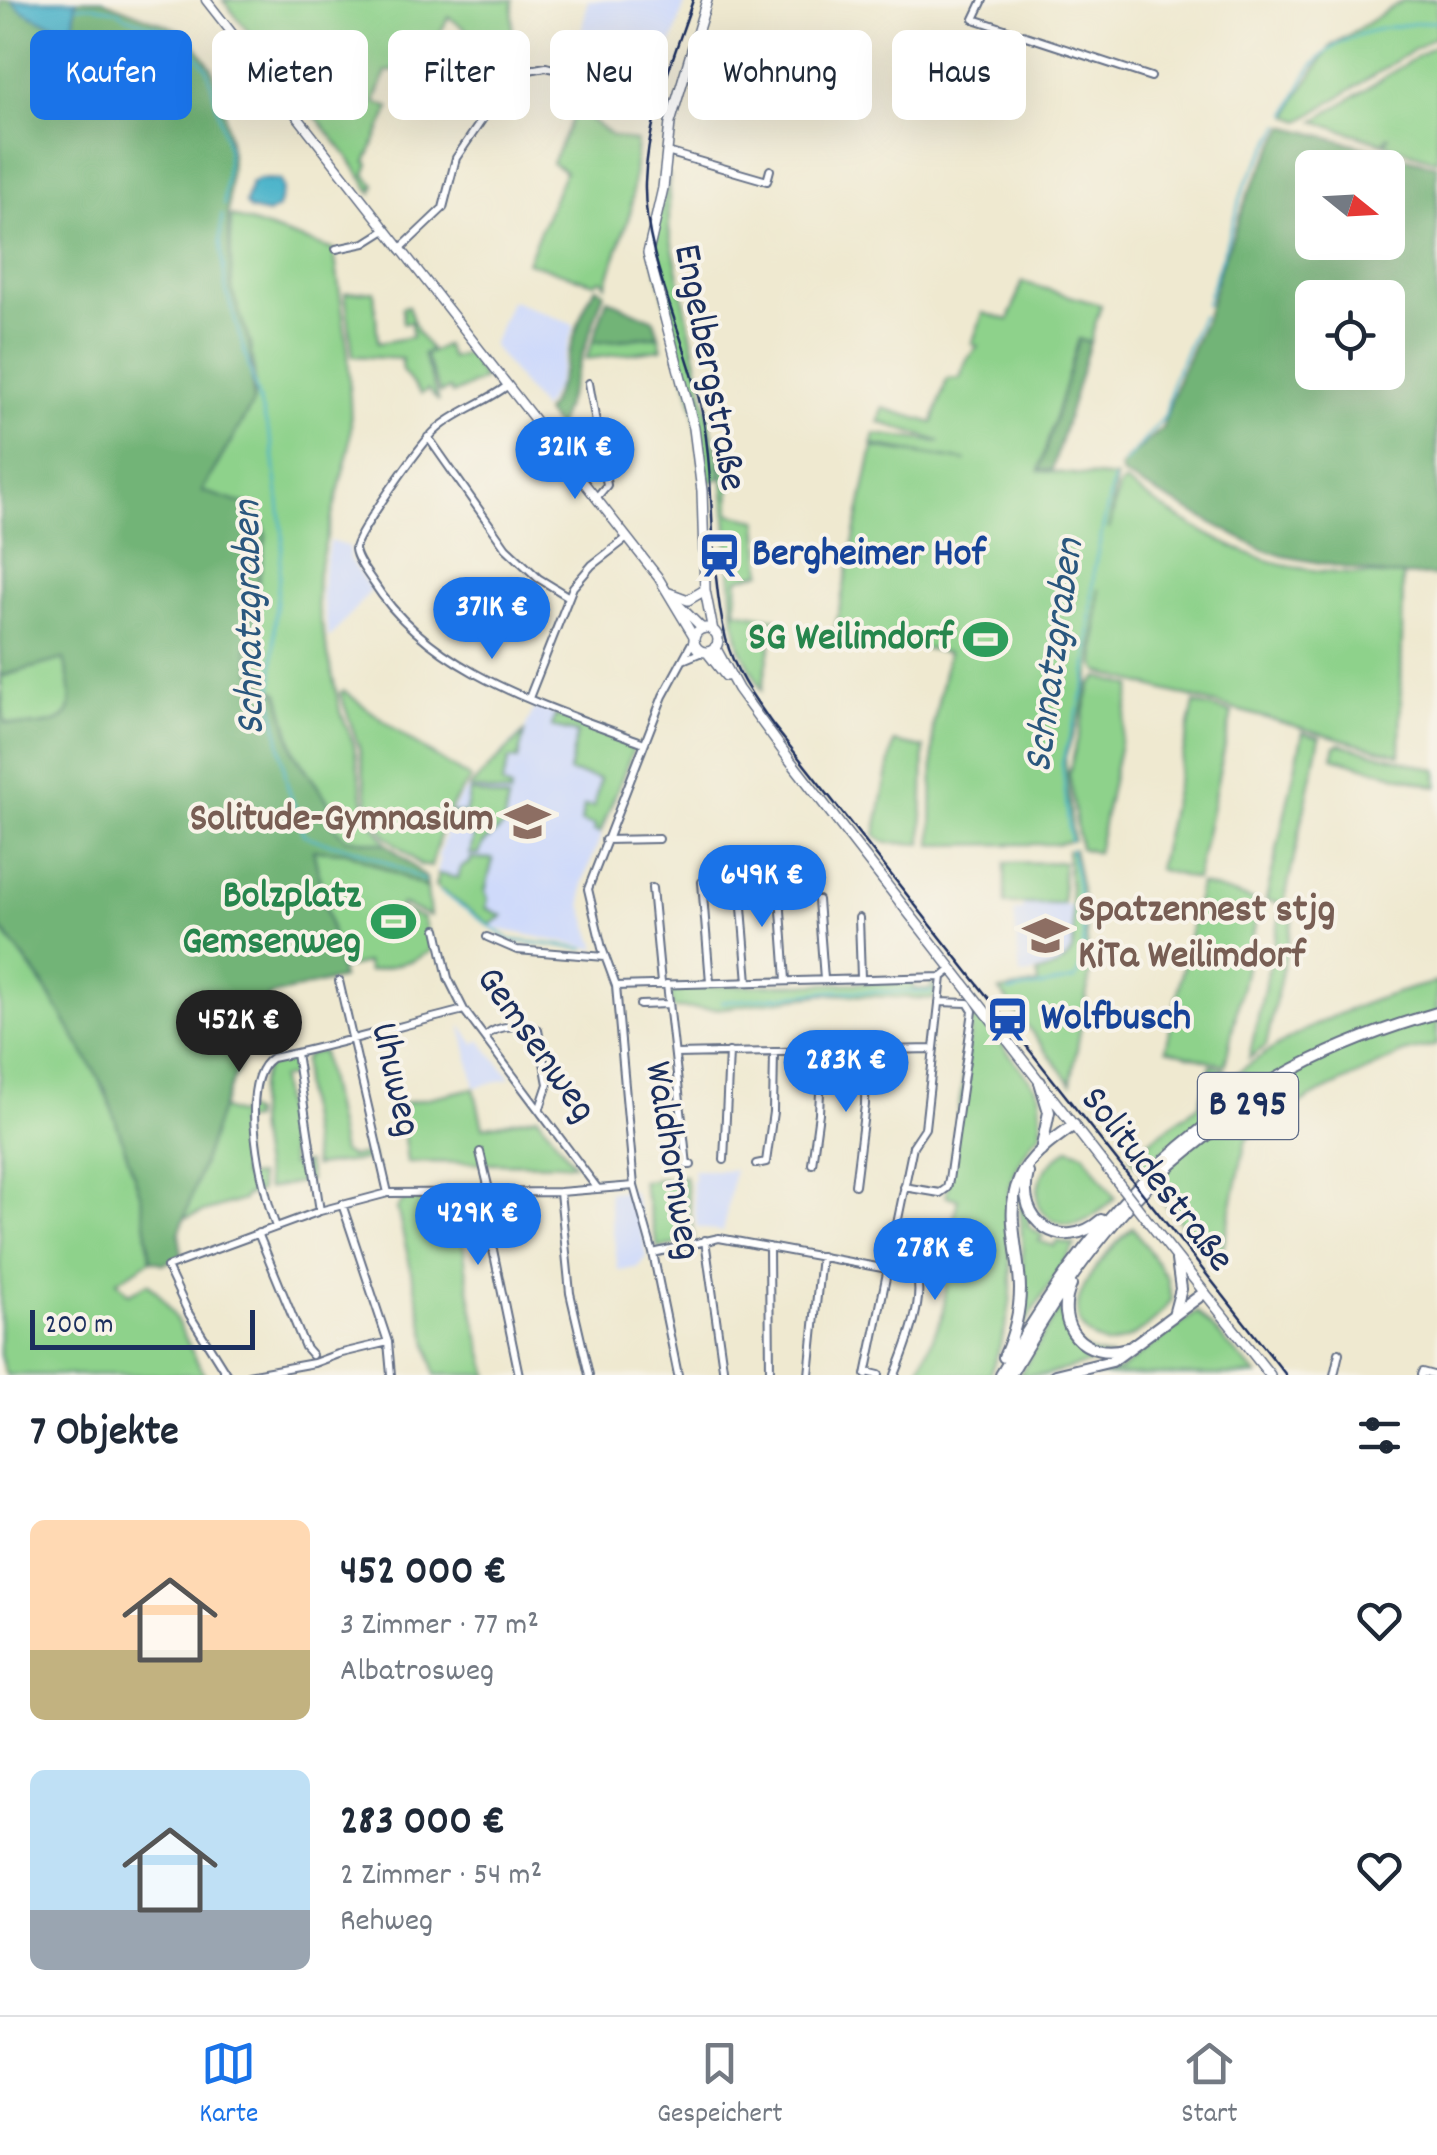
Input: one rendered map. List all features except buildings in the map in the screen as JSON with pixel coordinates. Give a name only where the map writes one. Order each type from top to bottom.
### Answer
[{"type":"main road","name":"Engelbergstraße","points":[[707,0],[674,107],[663,188],[648,253],[694,428],[702,491],[706,630],[718,639],[708,650]]},
{"type":"main road","points":[[670,596],[688,600],[706,593]]},
{"type":"main road","points":[[694,638],[706,630]]},
{"type":"main road","name":"Solitudestraße","points":[[694,638],[708,650],[796,769],[1270,1375]]},
{"type":"main road","name":"B 295","points":[[1001,1375],[1048,1296],[1111,1213],[1156,1167],[1229,1107],[1273,1080],[1376,1034],[1437,1013]]},
{"type":"main road","name":"B 295","points":[[1010,1375],[1072,1275],[1120,1216],[1168,1167],[1234,1115],[1319,1059]]},
{"type":"main road","points":[[1040,1082],[1048,1112],[1040,1152]]},
{"type":"main road","name":"B 295","points":[[1001,1375],[1019,1306],[1018,1180],[1040,1152],[1074,1125]]},
{"type":"main road","name":"B 295","points":[[1031,1163],[1024,1186],[1028,1208],[1048,1230],[1080,1232],[1111,1213]]},
{"type":"main road","points":[[1173,1316],[1181,1289],[1177,1260]]},
{"type":"main road","points":[[1072,1275],[1064,1313],[1076,1338],[1100,1352],[1133,1346]]},
{"type":"main road","points":[[1055,1375],[1112,1361],[1204,1294]]},
{"type":"street","points":[[206,0],[627,538],[670,596],[694,638]]},
{"type":"street","points":[[983,0],[974,19],[1151,76]]},
{"type":"street","points":[[400,249],[443,208],[456,158],[503,89],[524,71],[550,68]]},
{"type":"street","points":[[666,152],[767,181],[770,170]]},
{"type":"street","points":[[336,249],[365,243],[384,231]]},
{"type":"street","points":[[588,383],[607,485],[596,498]]},
{"type":"street","points":[[508,386],[447,421],[428,437],[374,514],[357,542],[356,554],[377,588],[426,641],[470,672],[644,743]]},
{"type":"street","points":[[428,437],[506,548],[538,578],[569,597]]},
{"type":"street","points":[[529,698],[569,597],[592,565],[627,538]]},
{"type":"street","points":[[670,596],[706,630]]},
{"type":"street","name":"Waldhornweg","points":[[678,1375],[653,1254],[634,1186],[616,986],[588,889],[644,743],[694,638]]},
{"type":"street","points":[[682,661],[708,650]]},
{"type":"street","points":[[605,840],[660,839]]},
{"type":"street","points":[[778,869],[786,980]]},
{"type":"street","points":[[702,882],[710,982]]},
{"type":"street","points":[[740,882],[748,982]]},
{"type":"street","points":[[652,888],[675,1054],[679,1116],[687,1165],[691,1165]]},
{"type":"street","points":[[818,900],[824,979]]},
{"type":"street","points":[[860,918],[861,978]]},
{"type":"street","name":"Gemsenweg","points":[[436,929],[448,978],[464,1010],[598,1190]]},
{"type":"street","points":[[486,936],[517,950],[606,957]]},
{"type":"street","points":[[616,986],[942,977],[952,969]]},
{"type":"street","points":[[879,1375],[866,1374],[913,1146],[925,1128],[942,977]]},
{"type":"street","name":"Uhuweg","points":[[340,981],[388,1193]]},
{"type":"street","points":[[904,1187],[940,1193],[947,1188],[972,1015],[971,1005],[939,1002]]},
{"type":"street","points":[[640,1006],[669,1004]]},
{"type":"street","points":[[276,1227],[261,1178],[255,1086],[263,1064],[272,1058],[352,1042],[464,1010]]},
{"type":"street","points":[[486,1036],[496,1029],[528,1026],[538,1030],[548,1084],[540,1108]]},
{"type":"street","points":[[854,1184],[865,1105],[866,1048]]},
{"type":"street","points":[[675,1054],[934,1049]]},
{"type":"street","points":[[812,1164],[820,1112],[822,1050]]},
{"type":"street","points":[[724,1160],[729,1052]]},
{"type":"street","points":[[756,1164],[766,1162],[774,1052]]},
{"type":"street","points":[[296,1053],[320,1211]]},
{"type":"street","points":[[480,1152],[490,1194],[491,1240],[519,1375]]},
{"type":"street","points":[[227,1375],[189,1314],[167,1266],[320,1211],[388,1193],[490,1194],[634,1186]]},
{"type":"street","points":[[560,1192],[570,1293],[589,1375]]},
{"type":"street","points":[[342,1204],[388,1342],[391,1375]]},
{"type":"street","points":[[258,1233],[305,1347],[312,1355]]},
{"type":"street","points":[[653,1254],[718,1238],[930,1274]]},
{"type":"street","points":[[705,1240],[724,1375]]},
{"type":"street","points":[[770,1247],[770,1375]]},
{"type":"street","points":[[809,1375],[821,1256]]},
{"type":"street","points":[[894,1375],[914,1314],[919,1284],[915,1274]]},
{"type":"street","points":[[248,1375],[314,1364],[388,1342]]},
{"type":"street","points":[[1334,1375],[1338,1353]]},
{"type":"street","points":[[1421,1375],[1433,1375]]},
{"type":"shaded area","points":[[588,0],[686,0],[668,55],[668,30],[582,30]]},
{"type":"shaded area","points":[[623,120],[647,120],[645,126]]},
{"type":"shaded area","points":[[511,300],[574,325],[555,388],[542,410],[492,345]]},
{"type":"shaded area","points":[[330,541],[349,547],[349,559],[371,590],[329,639],[322,596]]},
{"type":"shaded area","name":"Solitude-Gymnasium","points":[[535,706],[629,743],[634,750],[583,882],[582,905],[597,949],[493,928],[435,886],[438,857],[452,811],[461,796],[525,729]]},
{"type":"shaded area","name":"Spatzennest stjg KiTa Weilimdorf","points":[[1023,905],[1069,905],[1074,918],[1071,953],[1058,967],[1020,976],[1014,911],[1022,911]]},
{"type":"shaded area","points":[[461,1025],[475,1044],[480,1040],[511,1078],[475,1087]]},
{"type":"shaded area","points":[[693,1170],[734,1170],[723,1232],[697,1227]]},
{"type":"shaded area","points":[[633,1191],[638,1208],[647,1258],[637,1268],[618,1270],[608,1192]]},
{"type":"green space","points":[[0,0],[12,0],[74,24],[76,0],[102,0],[179,30],[30,30],[30,120],[192,120],[192,40],[212,68],[212,120],[226,120],[231,155],[228,210],[232,291],[250,344],[253,403],[202,491],[254,507],[262,519],[266,537],[247,648],[253,674],[279,693],[294,753],[330,804],[331,824],[345,838],[387,844],[426,878],[427,888],[347,852],[313,850],[342,978],[269,996],[219,1114],[179,1234],[182,1255],[164,1264],[151,1260],[141,1197],[105,1089],[41,980],[0,927],[0,690],[5,723],[52,723],[67,714],[70,707],[64,659],[1,676],[0,686]]},
{"type":"green space","points":[[223,0],[513,0],[512,30],[466,30],[449,17],[442,30],[388,30],[388,72],[375,102],[388,107],[388,112],[366,162],[369,164],[365,175],[375,185],[372,193],[319,120],[368,120],[368,30],[247,30]]},
{"type":"green space","points":[[1404,0],[1437,0],[1437,35],[1301,121],[1290,116],[1296,99],[1331,46]]},
{"type":"green space","points":[[1437,44],[1437,161],[1385,144],[1389,136],[1382,143],[1315,121]]},
{"type":"green space","points":[[571,120],[590,120],[612,136],[637,142],[631,210],[606,285],[602,279],[594,283],[527,262],[565,171],[552,163]]},
{"type":"green space","points":[[1285,126],[1376,150],[1295,150],[1295,260],[1405,260],[1405,158],[1437,166],[1437,576],[1384,575],[1283,556],[1259,548],[1123,475],[1120,469],[1126,460],[1162,429],[1180,374],[1206,317],[1249,192]]},
{"type":"green space","points":[[669,174],[669,230],[720,478],[708,483],[706,489],[694,409],[652,250]]},
{"type":"green space","points":[[231,216],[334,250],[348,351],[351,425],[349,449],[318,572],[317,603],[340,710],[354,745],[366,814],[387,844],[344,838],[330,823],[330,804],[295,753],[279,693],[253,675],[247,648],[266,537],[202,491],[253,403],[255,387],[252,357],[232,288]]},
{"type":"green space","points":[[1022,282],[1101,305],[1090,342],[1079,340],[1039,471],[1116,478],[1109,530],[1119,487],[1125,482],[1198,529],[1259,557],[1323,571],[1403,575],[1400,755],[1099,672],[1095,665],[1099,588],[1091,671],[1083,708],[1065,757],[1073,840],[1057,844],[932,845],[933,726],[948,653],[835,630],[873,447],[967,461],[872,445],[875,434],[941,442],[879,422],[883,408],[933,423],[947,379],[960,378],[966,361],[978,346],[972,344],[983,313],[1009,320]]},
{"type":"green space","points":[[596,287],[604,292],[557,429],[545,413]]},
{"type":"green space","points":[[374,291],[378,343],[412,337],[411,322],[403,323],[402,307],[408,306],[417,332],[431,350],[423,354],[439,402],[428,390],[421,394],[402,371],[402,359],[353,356],[345,293]]},
{"type":"green space","points":[[607,299],[654,320],[659,335],[592,343]]},
{"type":"green space","points":[[659,336],[662,349],[586,359],[592,343]]},
{"type":"green space","points":[[1079,339],[1090,342],[1052,470],[1039,471]]},
{"type":"green space","points":[[445,345],[451,358],[467,353],[484,379],[452,394],[450,389],[440,393],[425,355]]},
{"type":"green space","points":[[720,444],[728,468],[730,514],[758,520],[762,572],[738,579],[736,611],[776,618],[762,690],[740,648],[734,618]]},
{"type":"green space","points":[[65,658],[71,696],[67,714],[41,725],[4,723],[1,677]]},
{"type":"green space","points":[[1099,677],[1132,686],[1097,853],[1080,848],[1069,773],[1091,685]]},
{"type":"green space","points":[[344,691],[471,779],[445,820],[431,867],[420,865],[386,836],[370,813],[359,747],[340,693]]},
{"type":"green space","points":[[1194,703],[1232,713],[1196,880],[1158,869]]},
{"type":"green space","points":[[555,715],[628,744],[633,750],[600,833],[594,831],[595,826],[581,822],[584,806],[594,807],[600,779],[569,772],[577,733],[552,727]]},
{"type":"green space","points":[[1303,732],[1320,737],[1284,904],[1266,900]]},
{"type":"green space","points":[[524,733],[518,760],[509,759],[502,785],[511,789],[510,795],[469,788]]},
{"type":"green space","points":[[894,742],[924,748],[922,844],[887,843],[875,835]]},
{"type":"green space","points":[[1340,744],[1437,770],[1437,787],[1332,757],[1335,746]]},
{"type":"green space","points":[[470,791],[508,800],[503,827],[483,844],[479,854],[470,854],[474,835],[446,828],[453,812],[465,814]]},
{"type":"green space","points":[[313,849],[347,852],[427,888],[430,916],[401,904],[399,909],[423,918],[431,946],[429,952],[368,972],[366,963],[340,969]]},
{"type":"green space","points":[[1073,849],[1083,899],[1090,974],[1071,1083],[1000,991],[1038,984],[1037,974],[1060,964],[1071,953],[1073,920],[1067,850]]},
{"type":"green space","points":[[471,858],[493,859],[485,892],[486,908],[503,916],[490,925],[435,886],[438,874],[458,878],[461,867],[470,863]]},
{"type":"green space","points":[[1063,862],[1063,904],[1005,904],[1005,863]]},
{"type":"green space","points":[[1200,884],[1260,902],[1225,1065],[1166,1049]]},
{"type":"green space","points":[[1282,907],[1295,910],[1266,1046],[1249,1058]]},
{"type":"green space","points":[[0,927],[67,1022],[104,1090],[132,1162],[151,1260],[117,1281],[129,1294],[148,1283],[158,1293],[205,1375],[6,1375],[0,1355]]},
{"type":"green space","points":[[932,981],[936,984],[935,999],[826,994],[715,1009],[672,1008],[670,990],[913,982],[913,989],[931,989]]},
{"type":"green space","points":[[1437,982],[1437,1045],[1404,1053],[1315,1095],[1266,1123],[1246,1140],[1219,1265],[1172,1213],[1130,1155],[1199,1105],[1211,1065],[1224,1069],[1231,1078],[1303,1031],[1355,1007]]},
{"type":"green space","points":[[978,1015],[1040,1095],[1042,1133],[1027,1150],[1009,1192],[1010,1304],[989,1375],[917,1375],[943,1314],[946,1287],[940,1277],[958,1199],[946,1196],[972,1018]]},
{"type":"green space","points":[[322,1051],[342,1152],[350,1157],[371,1153],[373,1159],[314,1166],[303,1084],[304,1059]]},
{"type":"green space","points":[[291,1059],[296,1075],[280,1078],[291,1165],[307,1163],[310,1180],[267,1189],[257,1126],[258,1094],[268,1065]]},
{"type":"green space","points":[[474,1088],[483,1127],[538,1116],[574,1164],[407,1162],[400,1104]]},
{"type":"green space","points":[[221,1108],[239,1115],[243,1108],[252,1114],[252,1120],[238,1122],[243,1177],[258,1176],[260,1191],[184,1218]]},
{"type":"green space","points":[[1069,1148],[1084,1153],[1115,1198],[1087,1220],[1069,1225],[1050,1218],[1039,1208],[1038,1188],[1043,1174]]},
{"type":"green space","points":[[685,1176],[694,1241],[658,1248],[642,1181]]},
{"type":"green space","points":[[1020,1196],[1028,1226],[1043,1236],[1039,1241],[1054,1246],[1057,1241],[1075,1245],[1021,1330],[1024,1290]]},
{"type":"green space","points":[[406,1198],[461,1200],[469,1288],[489,1375],[435,1375],[397,1208]]},
{"type":"green space","points":[[1133,1227],[1167,1278],[1172,1299],[1145,1328],[1108,1345],[1088,1335],[1079,1321],[1078,1305],[1094,1271]]},
{"type":"green space","points":[[1061,1306],[1065,1327],[1075,1342],[1090,1352],[1111,1357],[1045,1375],[1019,1375]]},
{"type":"green space","points":[[1197,1312],[1257,1375],[1093,1375],[1120,1370]]},
{"type":"water","points":[[12,0],[76,0],[74,24],[40,20]]},
{"type":"water","points":[[259,179],[280,180],[283,188],[278,208],[268,214],[250,210],[245,204],[251,183]]},
{"type":"waterway","name":"Schnatzgraben","points":[[77,6],[118,11],[174,33],[182,37],[207,68],[228,149],[224,205]]},
{"type":"waterway","name":"Schnatzgraben","points":[[1288,114],[1309,71],[1331,49],[1374,30],[1437,21]]},
{"type":"waterway","name":"Schnatzgraben","points":[[1206,304],[1245,185],[1281,125]]},
{"type":"waterway","name":"Schnatzgraben","points":[[222,215],[220,240],[226,290],[272,444],[283,536],[272,698],[287,784],[303,834],[369,855],[425,881]]},
{"type":"waterway","name":"Schnatzgraben","points":[[1123,465],[1165,416],[1173,379],[1202,315]]},
{"type":"waterway","name":"Schnatzgraben","points":[[1070,840],[1062,763],[1086,682],[1094,569],[1113,480]]},
{"type":"waterway","name":"Schnatzgraben","points":[[1009,992],[1074,980],[1080,969],[1083,936],[1071,849]]},
{"type":"waterway","name":"Schnatzgraben","points":[[440,891],[510,940],[585,949]]},
{"type":"waterway","name":"Schnatzgraben","points":[[721,1002],[834,991],[932,992]]},
{"type":"tram line","points":[[693,0],[662,90],[651,136],[646,211],[658,268],[702,412],[720,611],[734,662],[773,725],[1286,1375]]},
{"type":"place","name":"Bergheimer Hof","points":[[719,556]]},
{"type":"place","name":"SG Weilimdorf","points":[[986,640]]},
{"type":"place","name":"Solitude-Gymnasium","points":[[527,821]]},
{"type":"place","name":"Bolzplatz Gemsenweg","points":[[394,921]]},
{"type":"place","name":"Spatzennest stjg KiTa Weilimdorf","points":[[1045,935]]},
{"type":"place","name":"Wolfbusch","points":[[1008,1020]]}]
